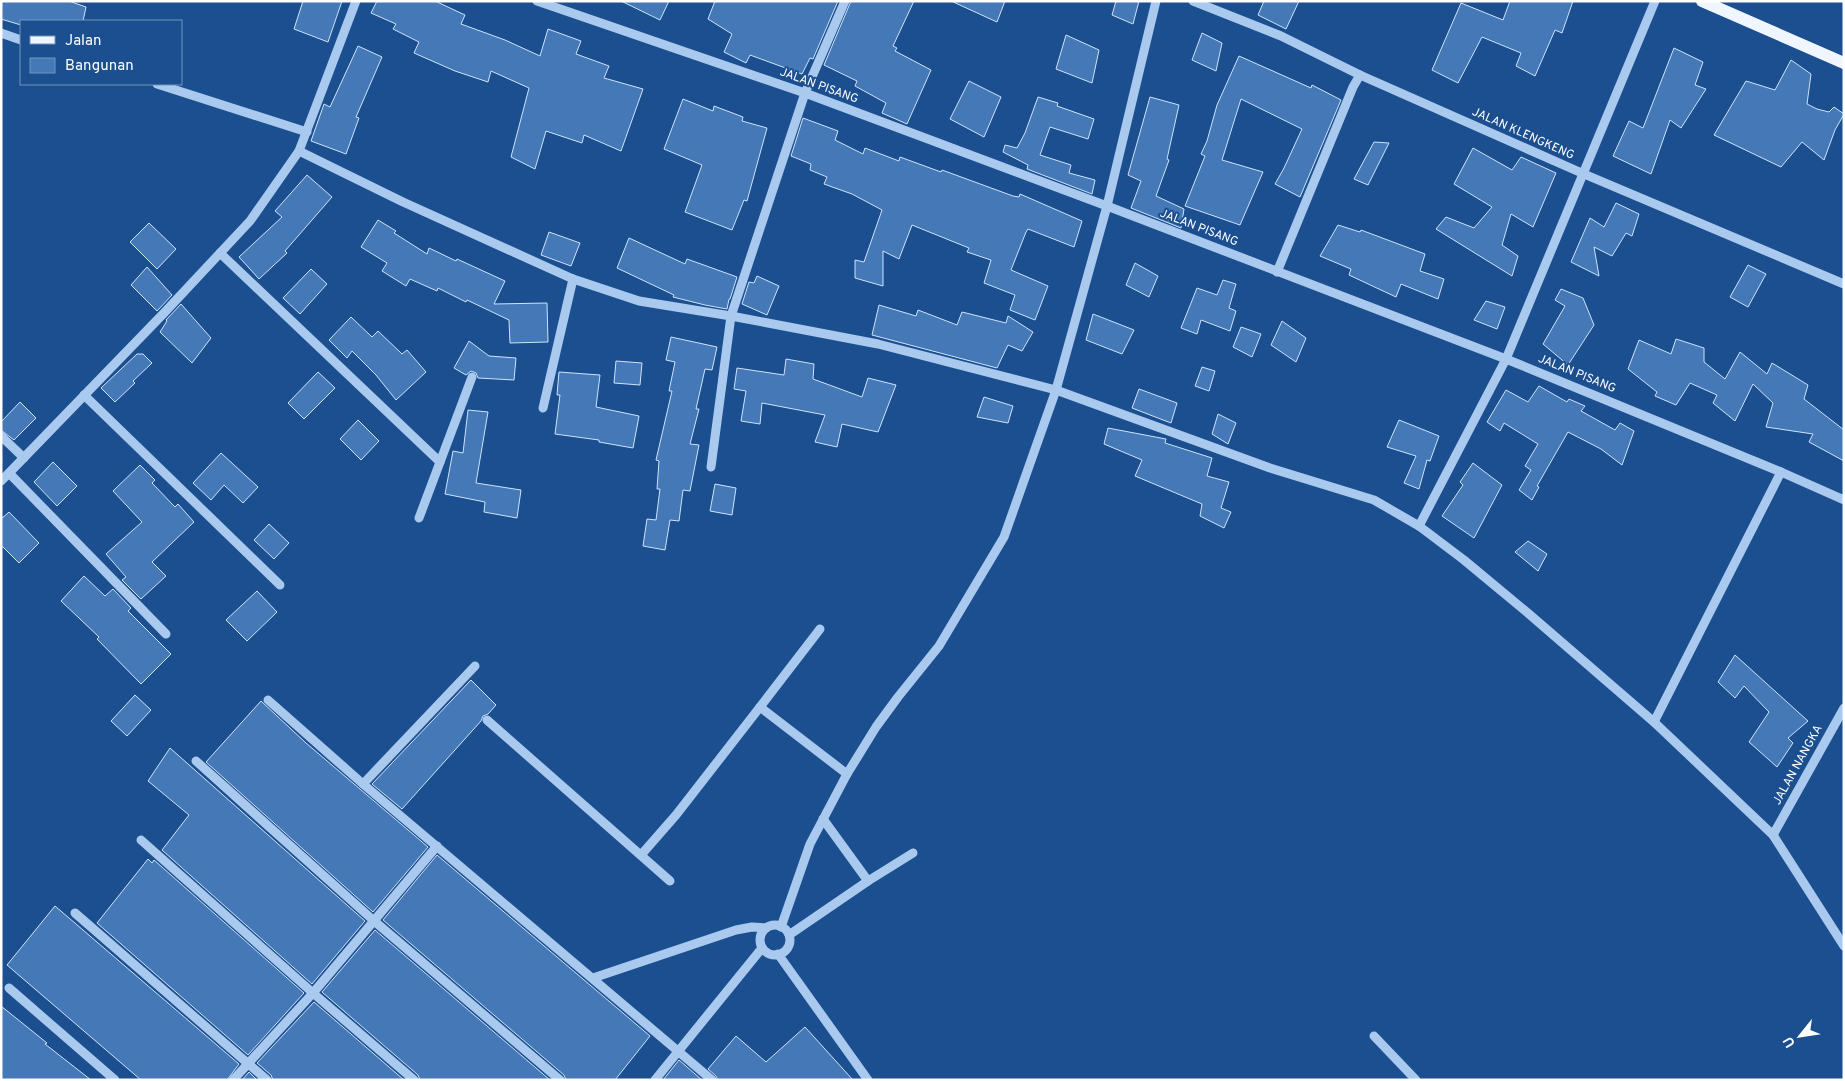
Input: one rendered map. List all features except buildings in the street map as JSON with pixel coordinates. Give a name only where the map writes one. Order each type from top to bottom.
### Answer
[{"type":"main road","points":[[1702,1],[1844,63]]},
{"type":"street","points":[[1,481],[250,220],[300,151],[356,1]]},
{"type":"street","name":"JALAN PISANG","points":[[536,1],[805,94],[1107,206],[1506,359],[1781,472],[1844,500]]},
{"type":"street","points":[[711,468],[731,316],[805,94],[845,1]]},
{"type":"street","points":[[781,927],[810,844],[847,774],[876,727],[939,646],[1004,537],[1056,390],[1107,206],[1156,1]]},
{"type":"street","name":"JALAN KLENGKENG","points":[[1193,1],[1281,36],[1360,75],[1584,174],[1844,284]]},
{"type":"street","points":[[1420,526],[1506,359],[1655,1]]},
{"type":"street","points":[[1,32],[20,40]]},
{"type":"street","points":[[1277,272],[1353,87],[1360,75]]},
{"type":"street","points":[[160,85],[306,132]]},
{"type":"street","points":[[300,151],[403,202],[573,279],[639,301],[731,316],[878,344],[1056,390],[1270,468],[1374,500],[1420,526],[1515,602],[1654,722],[1773,834],[1844,946]]},
{"type":"street","points":[[220,253],[440,462]]},
{"type":"street","points":[[543,408],[573,279]]},
{"type":"street","points":[[419,518],[472,377]]},
{"type":"street","points":[[84,395],[280,585]]},
{"type":"street","points":[[1,436],[24,458]]},
{"type":"street","points":[[1654,722],[1781,472]]},
{"type":"street","points":[[9,473],[166,634]]},
{"type":"street","points":[[640,855],[676,815],[820,629]]},
{"type":"street","points":[[363,784],[475,666]]},
{"type":"street","points":[[268,700],[363,784],[712,1080]]},
{"type":"street","points":[[760,706],[847,774]]},
{"type":"street","name":"JALAN NANGKA","points":[[1773,834],[1844,708]]},
{"type":"street","points":[[487,720],[670,881]]},
{"type":"street","points":[[196,762],[373,920],[560,1080]]},
{"type":"street","points":[[823,819],[868,881]]},
{"type":"street","points":[[141,840],[414,1080]]},
{"type":"street","points":[[233,1080],[313,993],[437,846]]},
{"type":"street","points":[[789,935],[913,853]]},
{"type":"street","points":[[75,913],[267,1080]]},
{"type":"street","points":[[593,978],[736,930],[752,927],[766,928],[776,925],[781,927],[789,935],[789,945],[783,952],[769,954],[762,948],[760,941],[761,933],[766,928]]},
{"type":"street","points":[[655,1080],[762,948]]},
{"type":"street","points":[[778,954],[868,1080]]},
{"type":"street","points":[[10,988],[115,1080]]},
{"type":"street","points":[[1374,1036],[1416,1080]]}]
